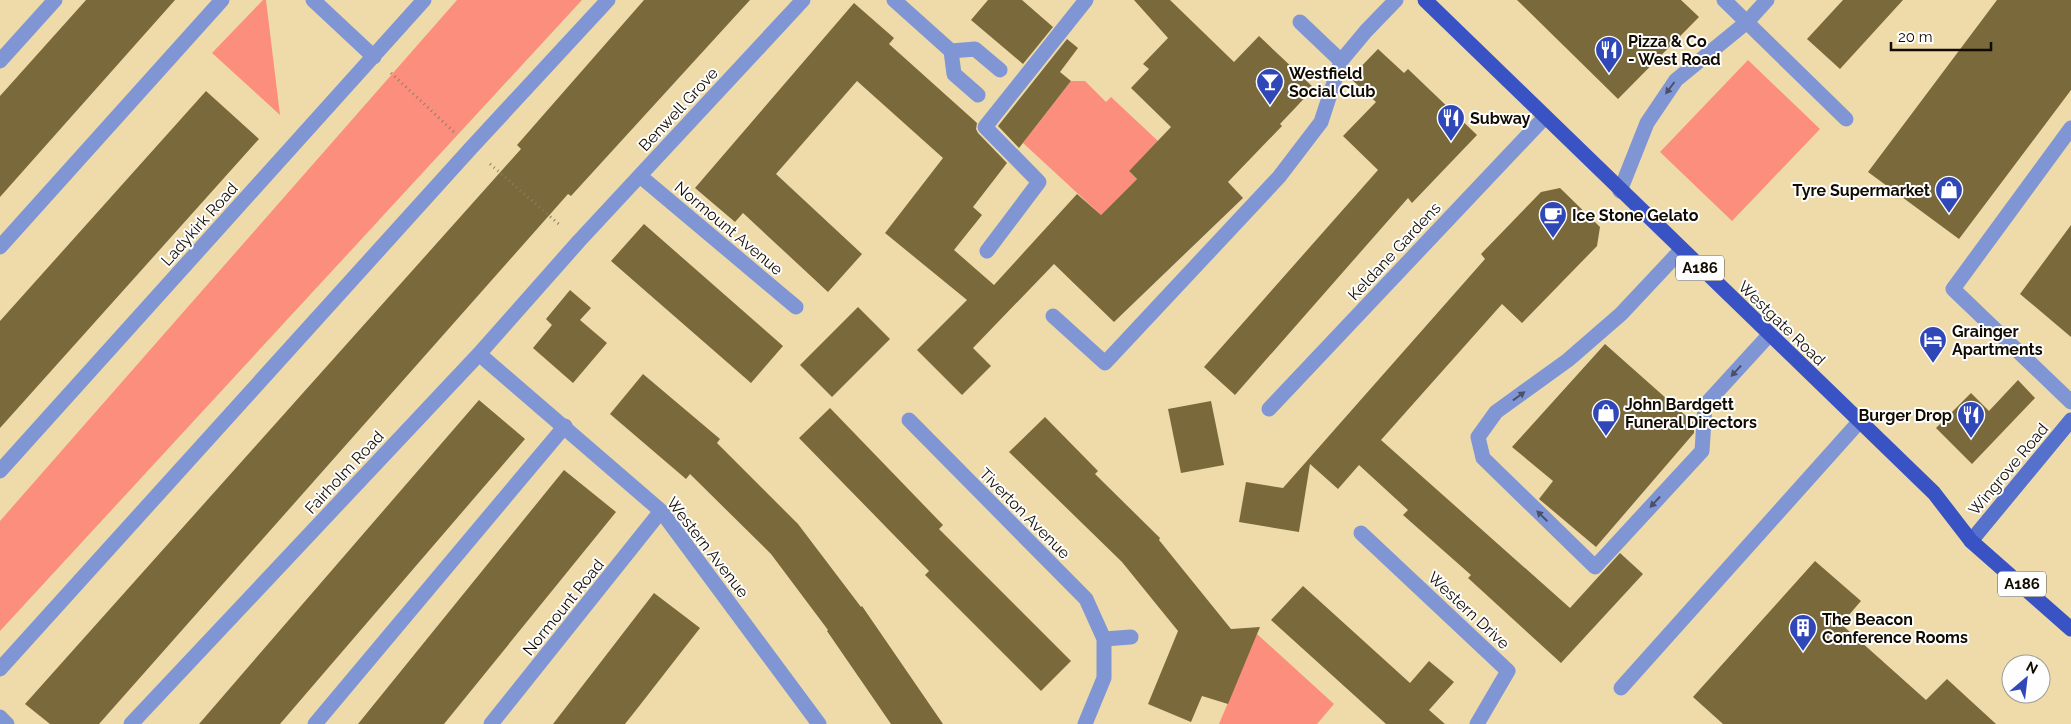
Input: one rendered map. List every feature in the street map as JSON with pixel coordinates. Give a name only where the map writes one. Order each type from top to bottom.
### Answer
[{"type":"main road","name":"Westgate Road","points":[[1425,0],[1620,191],[1934,493],[1971,541],[2071,629]]},
{"type":"street","points":[[0,60],[55,0]]},
{"type":"street","points":[[0,246],[222,0]]},
{"type":"street","points":[[313,0],[374,57]]},
{"type":"street","name":"Ladykirk Road","points":[[0,471],[424,0]]},
{"type":"street","points":[[0,669],[471,148],[608,0]]},
{"type":"street","name":"Benwell Grove","points":[[579,241],[803,0]]},
{"type":"street","points":[[894,0],[951,51],[954,74],[978,95]]},
{"type":"street","points":[[986,251],[1039,182],[986,127],[1086,0]]},
{"type":"street","points":[[1053,316],[1105,363],[1279,177],[1321,122],[1341,62],[1366,31],[1396,0]]},
{"type":"street","points":[[1724,0],[1846,119]]},
{"type":"street","points":[[1620,191],[1647,123],[1676,80],[1746,22],[1767,0]]},
{"type":"street","points":[[1300,22],[1341,62]]},
{"type":"street","points":[[951,51],[975,49],[1000,70]]},
{"type":"street","name":"Keldane Gardens","points":[[1269,409],[1545,117]]},
{"type":"street","points":[[2071,128],[1953,289],[2071,402]]},
{"type":"street","name":"Normount Avenue","points":[[640,176],[796,307]]},
{"type":"street","name":"Fairholm Road","points":[[131,724],[479,354],[579,241]]},
{"type":"street","points":[[1682,250],[1621,314],[1568,360],[1496,412],[1478,437],[1483,458],[1595,568],[1702,451],[1705,405],[1769,335]]},
{"type":"street","name":"Western Avenue","points":[[479,354],[565,426],[661,511],[820,724]]},
{"type":"street","name":"Tiverton Avenue","points":[[909,420],[1086,599],[1104,639],[1104,678],[1085,724]]},
{"type":"street","name":"Wingrove Road","points":[[1971,541],[2071,420]]},
{"type":"street","points":[[1621,688],[1859,422]]},
{"type":"street","points":[[315,724],[565,426]]},
{"type":"street","name":"Normount Road","points":[[492,724],[661,511]]},
{"type":"street","name":"Western Drive","points":[[1361,533],[1508,671],[1477,724]]},
{"type":"street","points":[[1104,639],[1130,636]]},
{"type":"street","points":[[0,717],[7,724]]},
{"type":"shaded area","points":[[263,0],[266,0],[280,115],[212,53]]},
{"type":"shaded area","points":[[457,0],[582,0],[0,631],[0,521]]},
{"type":"shaded area","points":[[1748,60],[1820,129],[1732,221],[1660,152]]},
{"type":"shaded area","points":[[1071,81],[1085,81],[1106,102],[1111,97],[1158,141],[1129,171],[1137,179],[1101,215],[1023,143]]},
{"type":"shaded area","points":[[1257,634],[1334,704],[1317,724],[1219,724]]},
{"type":"building","points":[[86,0],[175,0],[0,197],[0,96]]},
{"type":"building","points":[[644,0],[750,0],[571,196],[568,194],[99,724],[50,724],[25,704],[521,149],[517,145]]},
{"type":"building","points":[[988,0],[1022,0],[1053,27],[1023,64],[971,20]]},
{"type":"building","points":[[1134,0],[1170,0],[1234,62],[1259,36],[1314,88],[1280,124],[1282,126],[1228,182],[1243,198],[1114,322],[1054,264],[973,348],[991,366],[962,395],[917,350],[967,300],[885,233],[943,158],[857,81],[776,174],[862,254],[828,292],[743,213],[735,222],[695,188],[854,3],[894,38],[889,44],[977,123],[976,129],[978,133],[1007,163],[973,207],[982,215],[954,250],[994,285],[1077,194],[1101,215],[1137,179],[1129,171],[1171,127],[1131,88],[1149,69],[1143,64],[1168,38]]},
{"type":"building","points":[[1517,0],[1681,0],[1699,17],[1618,99]]},
{"type":"building","points":[[1843,0],[1903,0],[1840,69],[1807,39]]},
{"type":"building","points":[[1997,0],[2071,0],[2071,90],[1959,239],[1868,172]]},
{"type":"building","points":[[1067,39],[1078,48],[1060,72],[1071,81],[1019,148],[998,126]]},
{"type":"building","points":[[1378,49],[1404,73],[1408,69],[1477,135],[1412,203],[1408,198],[1235,395],[1204,367],[1378,170],[1343,136],[1376,102],[1350,78]]},
{"type":"building","points":[[206,91],[259,139],[0,428],[0,321]]},
{"type":"building","points":[[1560,188],[1600,227],[1597,246],[1522,323],[1502,304],[1381,440],[1570,608],[1620,553],[1643,574],[1561,663],[1468,578],[1471,575],[1403,515],[1408,510],[1359,465],[1338,489],[1310,464],[1299,532],[1239,522],[1246,482],[1283,488],[1485,259],[1481,254],[1541,192]]},
{"type":"building","points":[[644,224],[783,346],[751,383],[611,261]]},
{"type":"building","points":[[2071,225],[2071,337],[2020,294]]},
{"type":"building","points":[[570,290],[591,308],[580,320],[607,343],[573,383],[533,348],[552,325],[546,319]]},
{"type":"building","points":[[858,307],[890,339],[832,397],[800,365]]},
{"type":"building","name":"John Bardgett Funeral Directors","points":[[1605,344],[1694,423],[1694,433],[1596,547],[1539,499],[1553,481],[1512,447]]},
{"type":"building","points":[[643,374],[720,439],[717,443],[798,524],[862,606],[943,724],[891,724],[828,630],[771,554],[690,474],[686,479],[610,414]]},
{"type":"building","points":[[2018,380],[2035,398],[1972,464],[1936,428],[1971,393],[1989,411]]},
{"type":"building","points":[[479,400],[525,439],[280,724],[199,724]]},
{"type":"building","points":[[1211,401],[1224,465],[1181,473],[1168,409]]},
{"type":"building","points":[[830,408],[943,525],[939,529],[1071,661],[1041,691],[925,575],[929,571],[799,438]]},
{"type":"building","points":[[1045,417],[1098,471],[1095,474],[1160,538],[1159,540],[1231,629],[1260,627],[1228,704],[1202,696],[1191,722],[1148,704],[1178,631],[1122,562],[1009,452]]},
{"type":"building","points":[[564,470],[616,512],[444,724],[358,724]]},
{"type":"building","name":"The Beacon Conference Rooms","points":[[1815,561],[1861,601],[1841,624],[1926,700],[1947,679],[1996,724],[1723,724],[1693,697]]},
{"type":"building","points":[[1303,586],[1410,683],[1429,661],[1454,682],[1429,710],[1445,724],[1386,724],[1271,620]]},
{"type":"building","points":[[654,593],[700,628],[625,724],[553,724]]},
{"type":"place","name":"Pizza & Co - West Road","points":[[1609,74]]},
{"type":"place","name":"Westfield Social Club","points":[[1270,106]]},
{"type":"place","name":"Subway","points":[[1451,142]]},
{"type":"place","name":"Tyre Supermarket","points":[[1949,214]]},
{"type":"place","name":"Ice Stone Gelato","points":[[1553,239]]},
{"type":"place","name":"Grainger Apartments","points":[[1933,364]]},
{"type":"place","name":"John Bardgett Funeral Directors","points":[[1606,437]]},
{"type":"place","name":"Burger Drop","points":[[1971,439]]},
{"type":"place","name":"The Beacon Conference Rooms","points":[[1803,652]]}]
